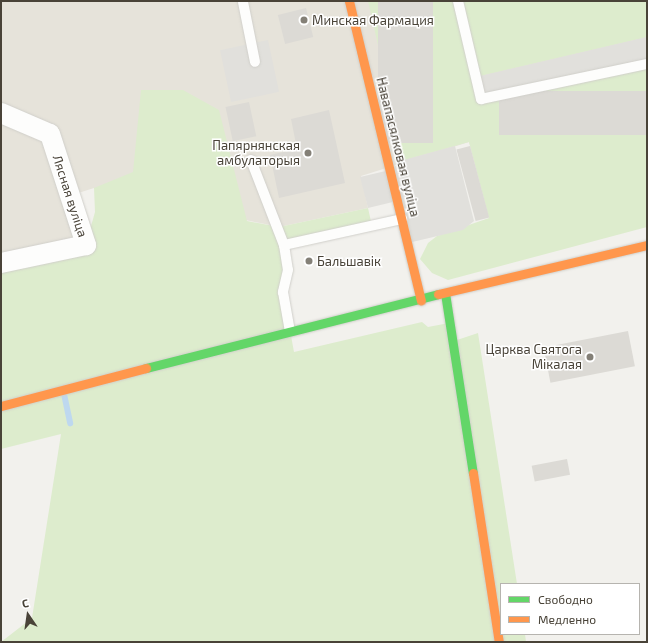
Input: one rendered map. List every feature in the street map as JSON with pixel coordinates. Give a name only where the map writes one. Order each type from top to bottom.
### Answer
[{"type":"main road","name":"Навапасялковая вуліца","points":[[349,1],[402,219],[420,300]]},
{"type":"main road","points":[[1,406],[290,331],[647,244]]},
{"type":"main road","points":[[445,293],[498,642]]},
{"type":"street","name":"Лясная вуліца","points":[[1,113],[50,134],[86,244],[1,262]]},
{"type":"lane","points":[[458,1],[481,99],[647,64]]},
{"type":"lane","points":[[243,2],[255,62]]},
{"type":"lane","points":[[251,160],[284,245],[288,270],[283,292],[290,331]]},
{"type":"lane","points":[[284,245],[402,219]]},
{"type":"shaded area","points":[[1,1],[647,1],[647,187],[489,218],[469,142],[361,176],[368,208],[279,227],[94,188],[72,195],[86,245],[1,263]]},
{"type":"shaded area","points":[[647,37],[647,64],[481,99],[476,77]]},
{"type":"shaded area","points":[[268,40],[279,92],[231,102],[220,50]]},
{"type":"shaded area","points":[[455,146],[474,221],[463,230],[408,243],[397,201],[368,208],[360,177],[390,170],[404,160]]},
{"type":"green space","points":[[368,1],[378,1],[409,139],[433,1],[647,1],[647,37],[476,77],[647,64],[647,91],[502,123],[647,135],[647,227],[448,280],[432,273],[420,259],[428,243],[437,236],[489,218],[469,142],[404,160]]},
{"type":"green space","points":[[141,90],[183,90],[219,110],[247,221],[279,227],[368,208],[372,226],[284,245],[288,270],[283,292],[294,352],[422,322],[428,327],[449,323],[451,342],[478,333],[517,583],[500,583],[500,635],[525,635],[526,642],[1,642],[32,618],[61,434],[1,449],[1,263],[86,244],[95,212],[94,188],[133,172]]},
{"type":"building","points":[[378,1],[433,1],[433,143],[378,143]]},
{"type":"building","points":[[306,8],[313,37],[285,44],[278,15]]},
{"type":"building","points":[[499,91],[647,91],[647,135],[499,135]]},
{"type":"building","points":[[249,102],[256,136],[233,141],[226,107]]},
{"type":"building","name":"Папярнянская амбулаторыя","points":[[329,110],[345,183],[279,198],[270,155],[297,149],[291,119]]},
{"type":"building","points":[[470,146],[489,217],[476,221],[456,150]]},
{"type":"building","name":"Царква Святога Мікалая","points":[[628,331],[635,366],[550,383],[544,347]]},
{"type":"building","points":[[567,459],[570,475],[535,482],[532,466]]},
{"type":"waterway","points":[[64,394],[70,423]]},
{"type":"traffic: fast","points":[[445,293],[473,473]]},
{"type":"traffic: fast","points":[[146,368],[438,294]]},
{"type":"traffic: slow","points":[[349,1],[421,300]]},
{"type":"traffic: slow","points":[[438,294],[647,245]]},
{"type":"traffic: slow","points":[[1,406],[146,368]]},
{"type":"traffic: slow","points":[[473,473],[499,642]]},
{"type":"place","name":"Минская Фармация","points":[[304,20]]},
{"type":"place","name":"Папярнянская амбулаторыя","points":[[308,153]]},
{"type":"place","name":"Бальшавік","points":[[309,261]]},
{"type":"place","name":"Царква Святога Мікалая","points":[[590,357]]}]
